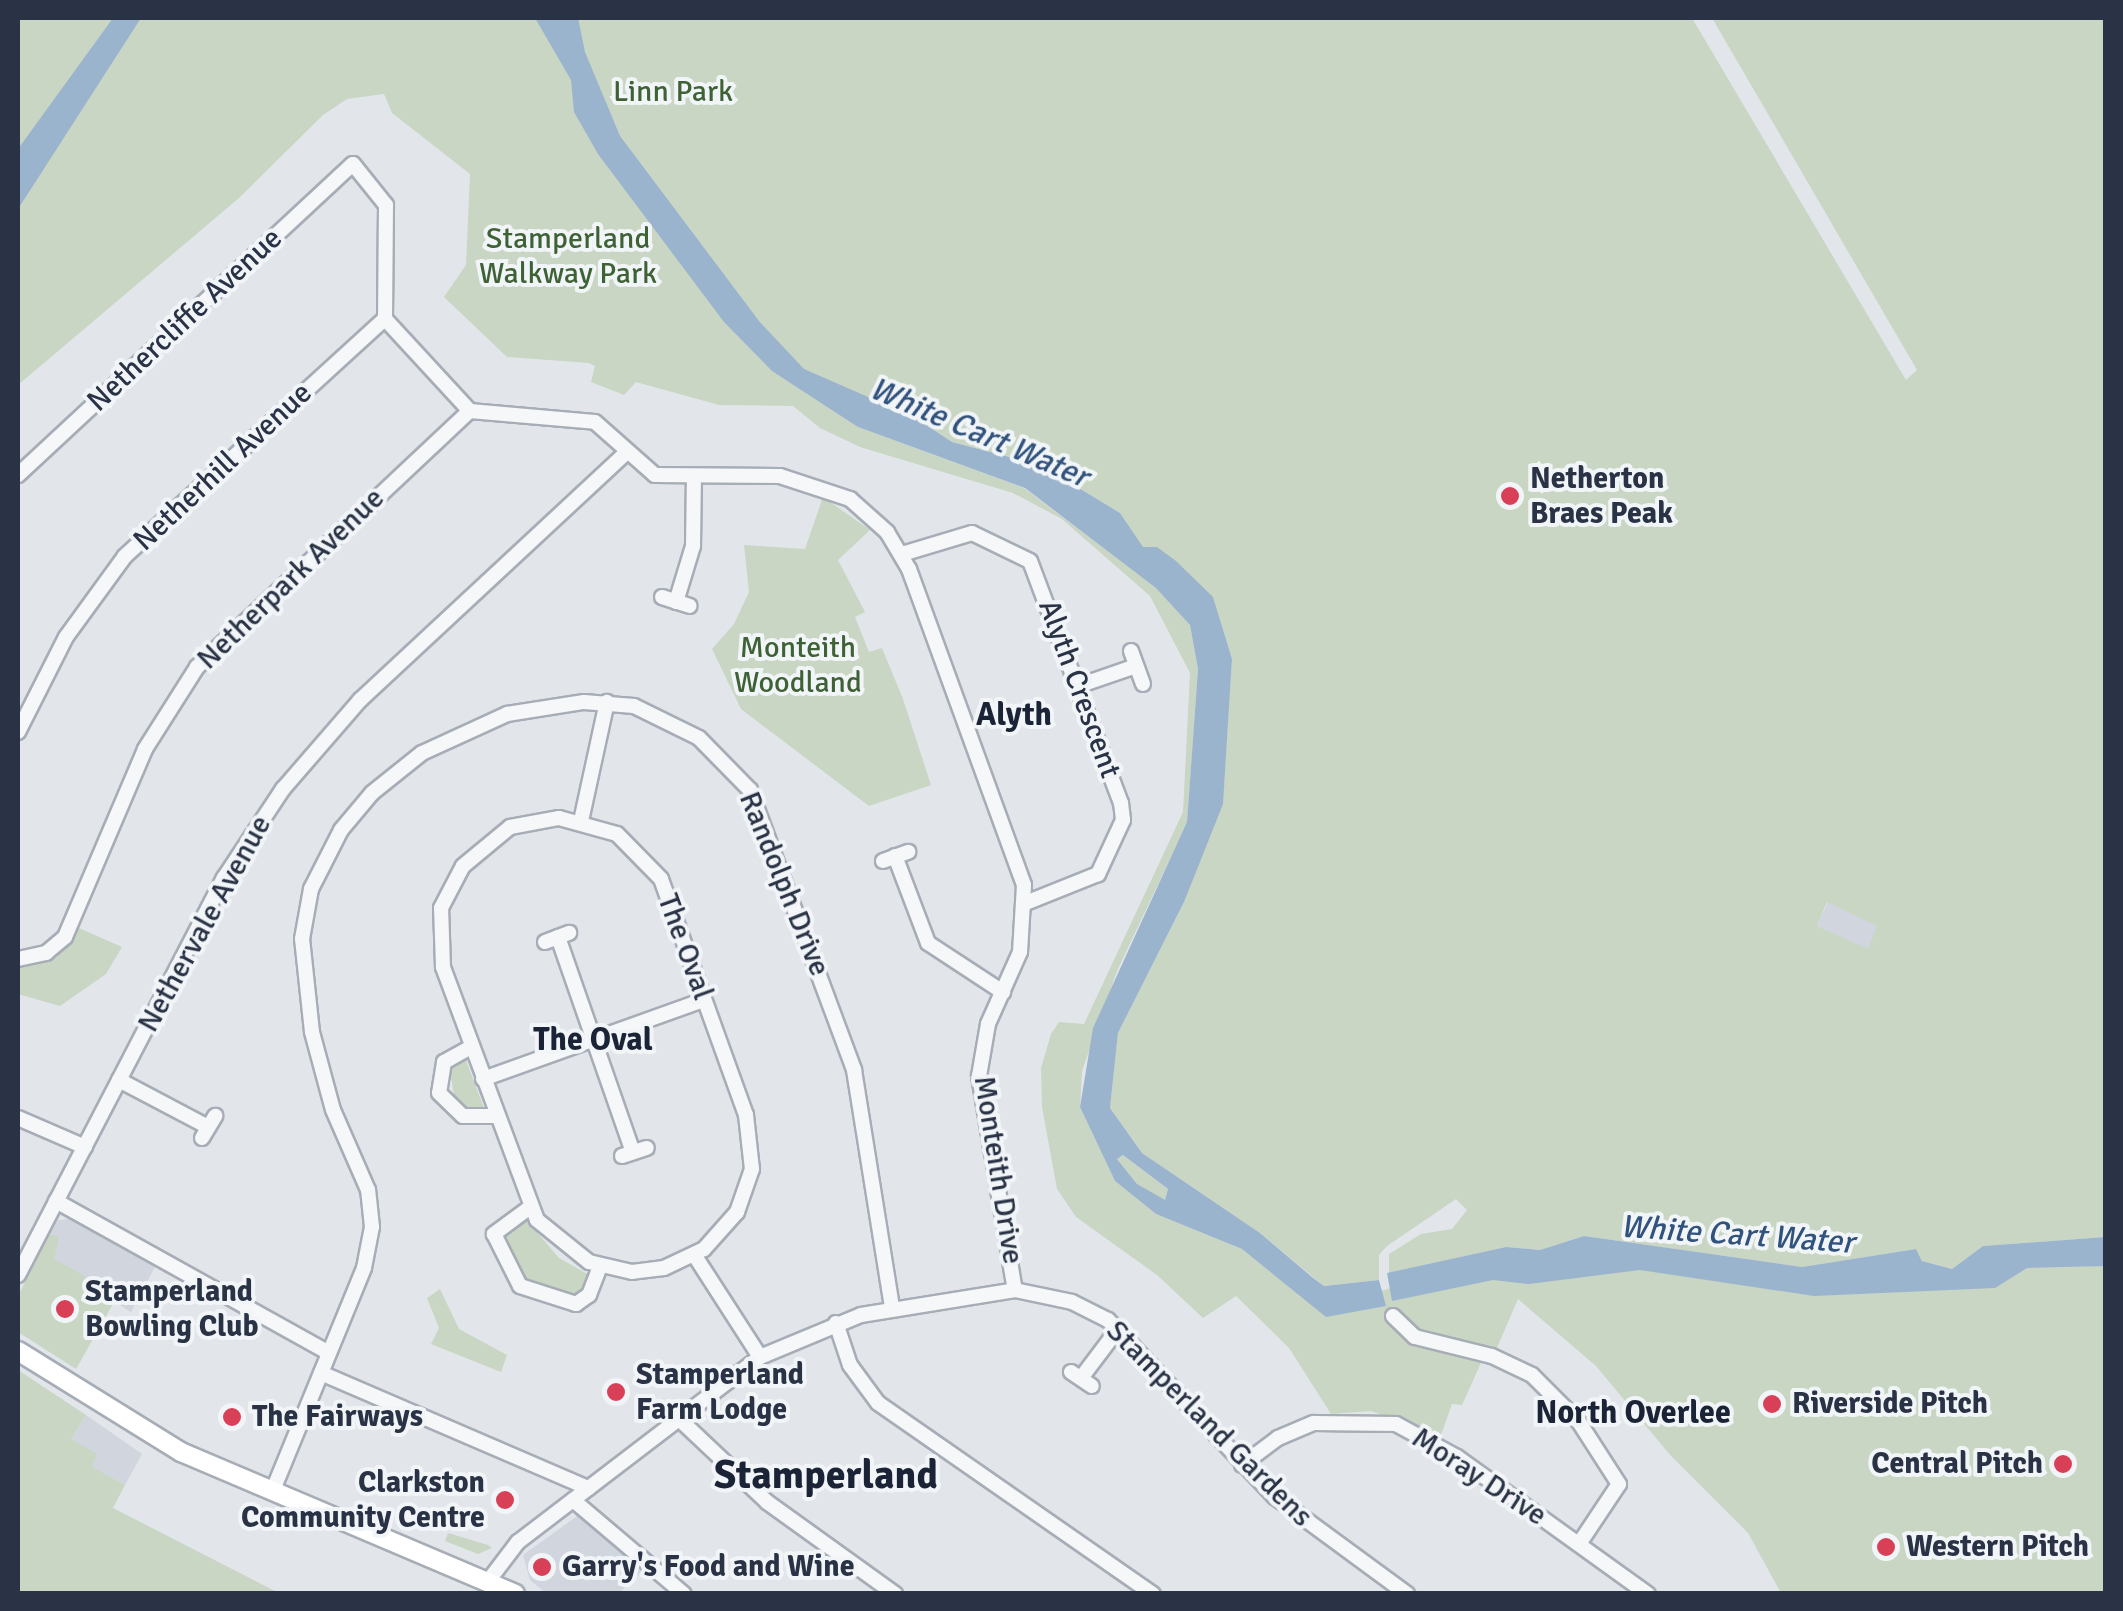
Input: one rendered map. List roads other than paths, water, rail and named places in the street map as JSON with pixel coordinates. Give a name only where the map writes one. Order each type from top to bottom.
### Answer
[{"type":"main road","points":[[18,1351],[156,1438],[490,1580],[514,1594]]},
{"type":"street","name":"Nethercliffe Avenue","points":[[18,475],[353,164],[386,204],[385,319]]},
{"type":"street","points":[[385,319],[470,412]]},
{"type":"street","name":"Netherhill Avenue","points":[[18,732],[66,637],[126,556],[385,319]]},
{"type":"street","name":"Monteith Drive","points":[[470,412],[588,420],[655,475],[780,476],[829,489],[874,518],[902,554],[1020,870],[1026,903],[1020,952],[988,1024],[979,1076],[1016,1290]]},
{"type":"street","name":"Netherpark Avenue","points":[[18,959],[46,953],[65,936],[144,749],[197,667],[470,412]]},
{"type":"street","name":"Nethervale Avenue","points":[[18,1275],[224,878],[316,747],[626,453]]},
{"type":"street","points":[[676,602],[693,546],[694,476]]},
{"type":"street","name":"Alyth Crescent","points":[[902,554],[972,533],[1030,561],[1078,686],[1123,820],[1098,874],[1026,903]]},
{"type":"street","points":[[1078,686],[1134,659],[1143,684]]},
{"type":"street","points":[[581,820],[607,702]]},
{"type":"street","name":"Randolph Drive","points":[[273,1490],[364,1268],[372,1227],[368,1190],[334,1110],[309,1011],[302,939],[318,869],[372,793],[432,747],[507,714],[607,702],[654,712],[699,738],[732,767],[760,809],[858,1081],[892,1307]]},
{"type":"street","name":"The Oval","points":[[549,818],[581,820],[626,839],[661,879],[704,1000],[746,1115],[752,1152],[738,1212],[695,1256],[632,1272],[600,1266],[560,1245],[529,1208],[440,952],[445,896],[476,851],[510,828],[549,818]]},
{"type":"street","points":[[895,856],[928,943],[1003,992]]},
{"type":"street","points":[[557,937],[634,1152]]},
{"type":"street","points":[[483,1079],[704,1000]]},
{"type":"street","points":[[472,1047],[444,1062],[439,1093],[463,1116],[496,1116]]},
{"type":"street","points":[[120,1080],[208,1127]]},
{"type":"street","points":[[18,1118],[85,1147]]},
{"type":"street","points":[[56,1201],[329,1353]]},
{"type":"street","points":[[529,1208],[494,1234],[520,1286],[581,1302],[600,1266]]},
{"type":"street","points":[[695,1256],[760,1357]]},
{"type":"street","name":"Stamperland Gardens","points":[[490,1580],[507,1552],[760,1357],[836,1322],[892,1307],[1016,1290],[1072,1302],[1118,1329],[1242,1465],[1304,1522],[1407,1594]]},
{"type":"street","points":[[1393,1316],[1416,1337],[1487,1348],[1547,1385],[1618,1476],[1618,1489],[1579,1544]]},
{"type":"street","points":[[836,1322],[850,1364],[878,1403],[1153,1594]]},
{"type":"street","points":[[1081,1379],[1118,1329]]},
{"type":"street","points":[[321,1373],[588,1488]]},
{"type":"street","points":[[678,1418],[767,1502],[895,1594]]},
{"type":"street","name":"Moray Drive","points":[[1242,1465],[1278,1438],[1314,1423],[1366,1419],[1396,1424],[1456,1456],[1648,1594]]},
{"type":"street","points":[[573,1500],[684,1594]]},
{"type":"water","points":[[113,18],[141,18],[18,209],[18,149]]},
{"type":"water","points":[[535,18],[578,18],[585,52],[620,136],[759,321],[804,369],[914,417],[952,442],[1021,460],[1074,485],[1120,513],[1143,547],[1157,547],[1213,597],[1232,659],[1223,804],[1184,902],[1118,1033],[1110,1108],[1142,1153],[1260,1233],[1324,1286],[1379,1280],[1386,1306],[1326,1317],[1242,1249],[1156,1214],[1115,1181],[1080,1107],[1093,1028],[1187,822],[1198,669],[1190,625],[1156,588],[1025,488],[858,427],[772,371],[724,322],[598,154],[574,112],[571,80]],"holes":[[[1123,1155],[1168,1189],[1165,1200],[1137,1184],[1117,1159]]]},
{"type":"water","points":[[1584,1236],[1802,1267],[1916,1249],[1922,1261],[1952,1269],[1983,1246],[2105,1237],[2105,1266],[2027,1268],[1995,1288],[1814,1296],[1640,1270],[1529,1284],[1493,1280],[1392,1301],[1387,1273],[1506,1247],[1540,1250]]},
{"type":"place","name":"Netherton Braes Peak","points":[[1510,496]]},
{"type":"place","name":"Stamperland Bowling Club","points":[[65,1309]]},
{"type":"place","name":"Stamperland Farm Lodge","points":[[616,1392]]},
{"type":"place","name":"Riverside Pitch","points":[[1772,1404]]},
{"type":"place","name":"The Fairways","points":[[232,1417]]},
{"type":"place","name":"Central Pitch","points":[[2063,1464]]},
{"type":"place","name":"Clarkston Community Centre","points":[[505,1500]]},
{"type":"place","name":"Western Pitch","points":[[1886,1547]]},
{"type":"place","name":"Garry's Food and Wine","points":[[542,1567]]},
{"type":"district","name":"Alyth","points":[[1014,715]]},
{"type":"district","name":"The Oval","points":[[593,1040]]},
{"type":"district","name":"North Overlee","points":[[1633,1413]]},
{"type":"district","name":"Stamperland","points":[[826,1475]]},
{"type":"park label","name":"Linn Park","points":[[673,92]]},
{"type":"park label","name":"Stamperland Walkway Park","points":[[568,256]]},
{"type":"park label","name":"Monteith Woodland","points":[[798,665]]},
{"type":"water label","name":"White Cart Water","points":[[979,433]]},
{"type":"water label","name":"White Cart Water","points":[[1737,1235]]}]
